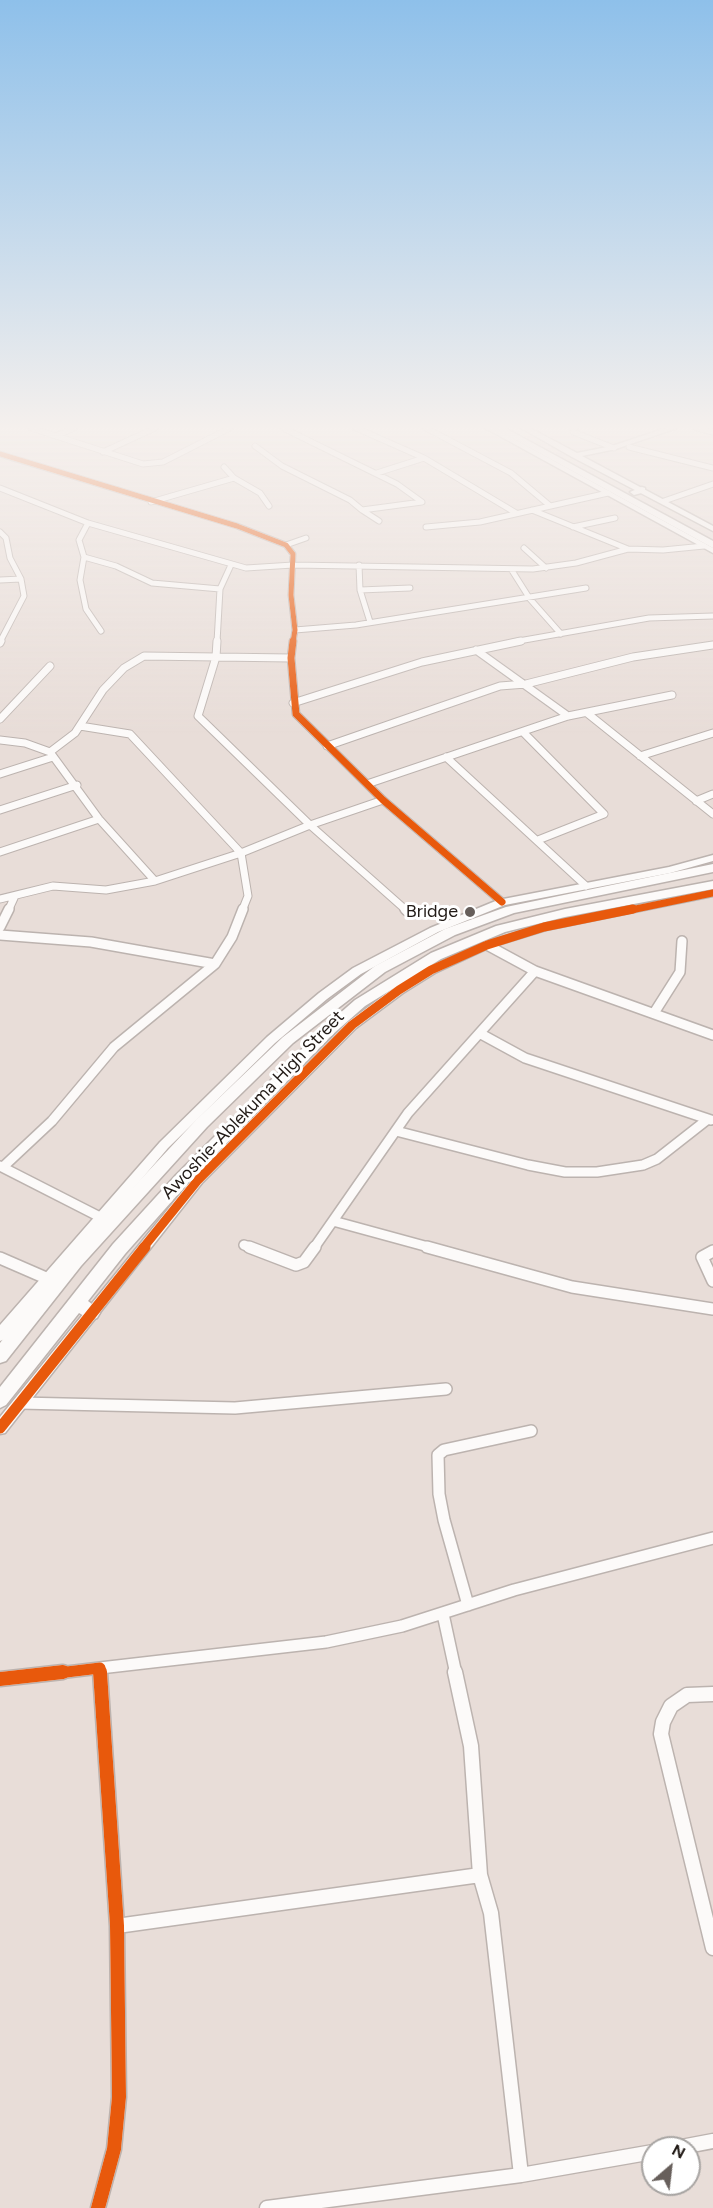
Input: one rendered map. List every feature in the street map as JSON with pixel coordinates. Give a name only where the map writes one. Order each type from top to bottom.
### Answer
[{"type":"main road","points":[[682,531],[708,545]]},
{"type":"main road","name":"Awoshie-Ablekuma High Street","points":[[0,1356],[75,1262],[158,1168],[288,1040],[348,991],[416,949],[450,932],[511,910],[713,868]]},
{"type":"main road","name":"Awoshie-Ablekuma High Street","points":[[0,1400],[119,1249],[182,1179],[222,1146],[335,1025],[360,1004],[436,956],[523,923],[713,885]]},
{"type":"main road","points":[[158,1168],[182,1179]]},
{"type":"main road","points":[[77,1301],[90,1313]]},
{"type":"street","points":[[85,531],[79,545],[84,557],[80,580],[86,609],[101,632]]},
{"type":"street","points":[[118,531],[175,546],[231,565],[249,568],[293,565],[546,568],[576,563],[628,549],[663,550],[708,545],[713,551]]},
{"type":"street","points":[[249,531],[286,546],[293,554],[291,595],[295,630],[291,658],[293,703],[296,714],[384,800],[502,902]]},
{"type":"street","points":[[583,531],[628,549]]},
{"type":"street","points":[[0,532],[6,538],[10,558],[21,579],[24,596],[0,643]]},
{"type":"street","points":[[286,546],[306,538]]},
{"type":"street","points":[[524,548],[546,568]]},
{"type":"street","points":[[84,557],[116,566],[152,583],[179,588],[220,589]]},
{"type":"street","points":[[231,565],[220,589],[216,657],[198,716],[310,825],[408,911]]},
{"type":"street","points":[[359,565],[360,590],[370,622]]},
{"type":"street","points":[[511,569],[530,599],[561,634]]},
{"type":"street","points":[[0,580],[21,579]]},
{"type":"street","points":[[360,590],[411,588]]},
{"type":"street","points":[[295,630],[370,622],[530,599],[586,588]]},
{"type":"street","points":[[293,703],[422,662],[476,650],[649,618],[713,616]]},
{"type":"street","points":[[327,746],[500,686],[526,684],[633,657],[713,645]]},
{"type":"street","points":[[476,650],[568,716]]},
{"type":"street","points":[[0,774],[51,755],[80,726],[103,690],[124,668],[140,657],[150,654],[291,658]]},
{"type":"street","points":[[0,719],[50,666]]},
{"type":"street","points":[[367,784],[568,716],[672,695]]},
{"type":"street","points":[[587,713],[713,814]]},
{"type":"street","points":[[80,726],[129,733],[241,854],[248,896],[232,937],[215,964],[114,1047],[52,1121],[2,1166],[100,1217]]},
{"type":"street","points":[[523,732],[604,814],[538,840]]},
{"type":"street","points":[[640,756],[713,733]]},
{"type":"street","points":[[0,740],[25,742],[51,755],[77,785],[99,819],[155,881]]},
{"type":"street","points":[[446,757],[586,885]]},
{"type":"street","points":[[0,810],[77,785]]},
{"type":"street","points":[[696,801],[713,794]]},
{"type":"street","points":[[0,899],[14,898],[53,886],[106,890],[155,881],[241,854],[310,825],[384,800]]},
{"type":"street","points":[[0,852],[99,819]]},
{"type":"street","name":"Awoshie-Ablekuma High Street","points":[[0,1335],[46,1278],[164,1145],[271,1040],[357,971],[396,948],[502,902],[713,858]]},
{"type":"street","name":"Awoshie-Ablekuma High Street","points":[[0,1428],[198,1180],[222,1146],[352,1025],[399,990],[431,970],[487,945],[544,927],[713,893]]},
{"type":"street","points":[[0,927],[14,898]]},
{"type":"street","points":[[0,936],[92,942],[215,964]]},
{"type":"street","points":[[654,1013],[680,972],[682,941]]},
{"type":"street","points":[[487,945],[535,971],[713,1035]]},
{"type":"street","points":[[244,1245],[296,1265],[304,1262],[408,1113],[535,971]]},
{"type":"street","points":[[481,1034],[525,1058],[710,1120]]},
{"type":"street","points":[[396,1131],[528,1165],[565,1172],[597,1172],[643,1165],[657,1159],[710,1120]]},
{"type":"street","points":[[333,1221],[572,1287],[713,1309]]},
{"type":"street","points":[[713,1251],[702,1257],[713,1281]]},
{"type":"street","points":[[0,1258],[46,1278]]},
{"type":"street","points":[[20,1403],[235,1408],[446,1389]]},
{"type":"street","points":[[468,1605],[443,1511],[438,1455],[444,1450],[531,1431]]},
{"type":"street","points":[[0,1679],[326,1642],[443,1614],[468,1605],[713,1538]]},
{"type":"street","points":[[443,1614],[471,1746],[480,1875],[491,1913],[521,2175]]},
{"type":"street","points":[[99,2208],[114,2149],[119,2097],[117,1926],[100,1668]]},
{"type":"street","points":[[713,1694],[687,1695],[671,1706],[663,1722],[661,1734],[713,1948]]},
{"type":"street","points":[[117,1926],[480,1875]]},
{"type":"street","points":[[267,2208],[521,2175],[641,2154]]},
{"type":"cycle path","points":[[250,531],[286,545],[293,554],[291,595],[295,630],[291,658],[296,714],[383,800],[502,902]]},
{"type":"cycle path","points":[[0,1428],[198,1180],[352,1025],[399,990],[431,970],[487,945],[544,927],[713,893]]},
{"type":"cycle path","points":[[0,1679],[100,1668],[117,1926],[119,2097],[114,2149],[98,2208]]},
{"type":"place","name":"Bridge","points":[[470,912]]}]
